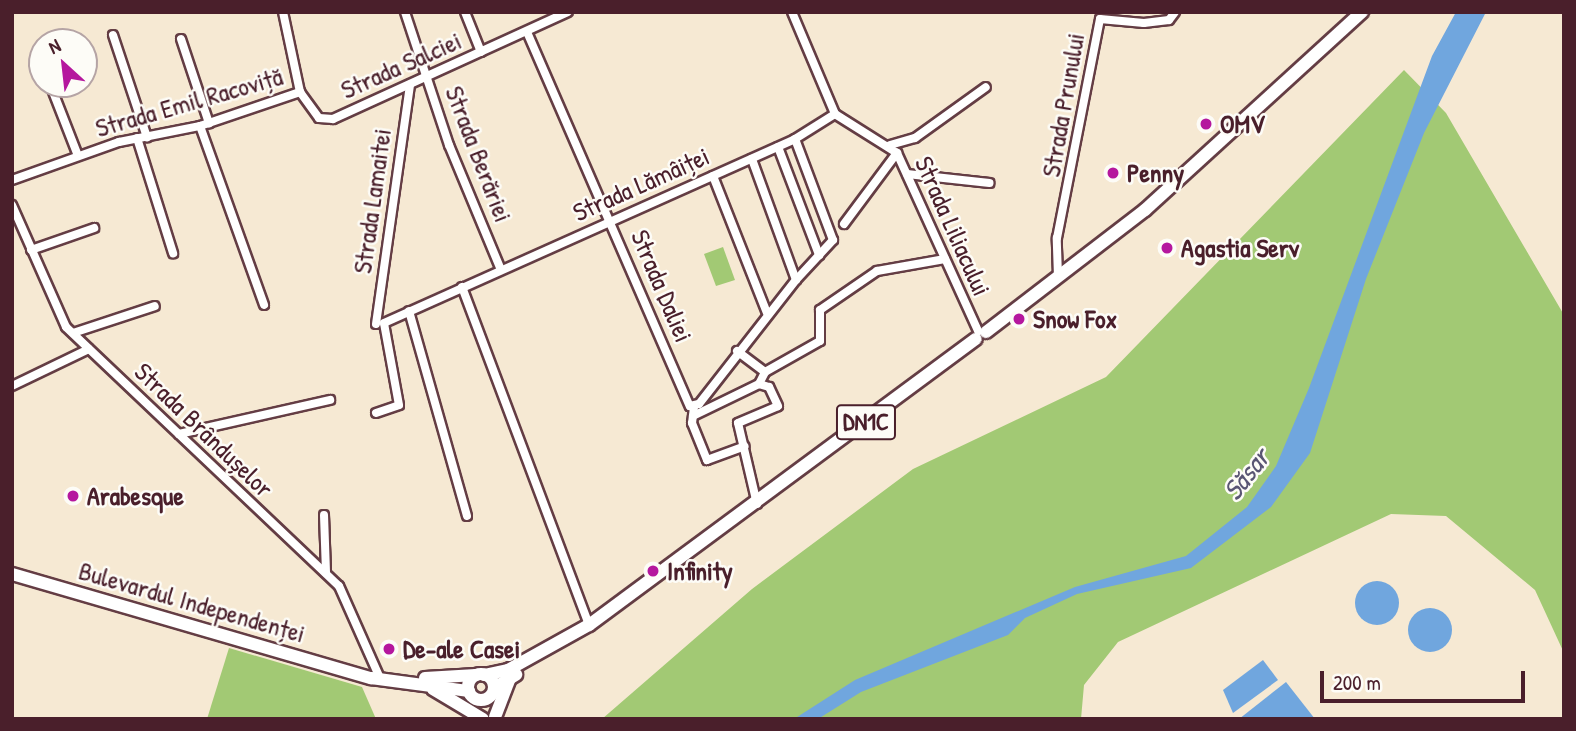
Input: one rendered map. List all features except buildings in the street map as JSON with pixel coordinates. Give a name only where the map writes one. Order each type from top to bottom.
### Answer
[{"type":"main road","name":"Bulevardul Independenței","points":[[492,692],[510,678],[591,631],[1149,207],[1362,12]]},
{"type":"main road","name":"Bulevardul Independenței","points":[[359,674],[480,675],[508,670],[589,625],[671,568]]},
{"type":"main road","name":"Bulevardul Independenței","points":[[12,574],[359,674],[470,694]]},
{"type":"main road","points":[[480,675],[492,692],[490,718],[470,694],[480,675]]},
{"type":"main road","points":[[490,718],[510,678]]},
{"type":"main road","points":[[427,685],[490,718]]},
{"type":"main road","name":"DN1C","points":[[470,694],[492,692]]},
{"type":"street","name":"Strada Emil Racoviță","points":[[12,180],[78,156],[137,138],[200,126],[300,92],[283,12]]},
{"type":"street","name":"Strada Berăriei","points":[[405,12],[501,270]]},
{"type":"street","points":[[465,12],[481,52]]},
{"type":"street","name":"Strada Salciei","points":[[300,92],[326,120],[569,12]]},
{"type":"street","points":[[792,12],[835,114]]},
{"type":"street","name":"Strada Prunului","points":[[1058,276],[1057,238],[1100,19],[1144,23],[1170,20],[1175,12]]},
{"type":"street","name":"Strada Daliei","points":[[527,32],[692,409],[707,460],[745,446]]},
{"type":"street","points":[[113,35],[147,136]]},
{"type":"street","points":[[181,39],[209,123]]},
{"type":"street","name":"Strada Lamaitei","points":[[376,413],[399,405],[380,324],[410,84]]},
{"type":"street","points":[[890,145],[915,138],[986,87]]},
{"type":"street","points":[[55,98],[78,156]]},
{"type":"street","name":"Strada Lămâiței","points":[[380,324],[778,147],[835,114]]},
{"type":"street","name":"Strada Liliacului","points":[[835,114],[890,145],[897,153],[980,334]]},
{"type":"street","points":[[200,126],[264,305]]},
{"type":"street","points":[[137,138],[173,253]]},
{"type":"street","points":[[692,409],[767,313],[833,240],[795,139]]},
{"type":"street","points":[[778,147],[819,255]]},
{"type":"street","points":[[844,224],[897,153]]},
{"type":"street","points":[[751,159],[796,280]]},
{"type":"street","points":[[907,174],[990,183]]},
{"type":"street","points":[[713,176],[767,313]]},
{"type":"street","name":"Strada Brândușelor","points":[[13,209],[59,317],[89,349],[326,573],[348,599],[379,676]]},
{"type":"street","points":[[31,250],[94,228]]},
{"type":"street","points":[[759,384],[765,372],[820,341],[820,310],[877,271],[945,259]]},
{"type":"street","points":[[462,287],[589,625]]},
{"type":"street","points":[[74,333],[155,306]]},
{"type":"street","points":[[409,312],[467,516]]},
{"type":"street","points":[[12,386],[89,349]]},
{"type":"street","points":[[737,351],[765,372]]},
{"type":"street","points":[[692,409],[759,384],[769,387],[778,406],[738,423],[757,503]]},
{"type":"street","points":[[179,433],[330,400]]},
{"type":"street","points":[[324,515],[326,573]]},
{"type":"green space","points":[[1404,70],[1446,113],[1564,315],[1564,653],[1535,590],[1446,516],[1391,514],[1118,642],[1084,685],[1081,719],[602,719],[752,589],[913,469],[1106,377]]},
{"type":"green space","points":[[723,247],[735,280],[716,286],[704,254]]},
{"type":"green space","points":[[229,648],[362,687],[376,719],[207,719]]},
{"type":"water","points":[[1456,12],[1486,12],[1424,133],[1366,279],[1310,453],[1271,507],[1191,568],[1077,594],[1025,618],[1008,635],[861,692],[818,719],[794,719],[855,680],[1075,587],[1186,556],[1247,507],[1276,466],[1309,388],[1432,56]]},
{"type":"water","points":[[1377,581],[1386,582],[1393,587],[1398,594],[1398,612],[1393,619],[1386,624],[1377,625],[1368,624],[1361,619],[1356,612],[1355,603],[1356,594],[1361,587],[1368,582]]},
{"type":"water","points":[[1430,608],[1439,609],[1446,614],[1451,621],[1451,639],[1446,646],[1439,651],[1430,652],[1421,651],[1414,646],[1409,639],[1408,630],[1409,621],[1414,614],[1421,609]]},
{"type":"water","points":[[1263,660],[1278,680],[1233,713],[1223,690]]},
{"type":"water","points":[[1286,682],[1315,719],[1239,719]]},
{"type":"place","name":"OMV","points":[[1206,124]]},
{"type":"place","name":"Penny","points":[[1113,173]]},
{"type":"place","name":"Agastia Serv","points":[[1167,248]]},
{"type":"place","name":"Snow Fox","points":[[1019,319]]},
{"type":"place","name":"Arabesque","points":[[73,496]]},
{"type":"place","name":"Infinity","points":[[653,571]]},
{"type":"place","name":"De-ale Casei","points":[[389,649]]},
{"type":"water label","name":"Săsar","points":[[1246,474]]}]
